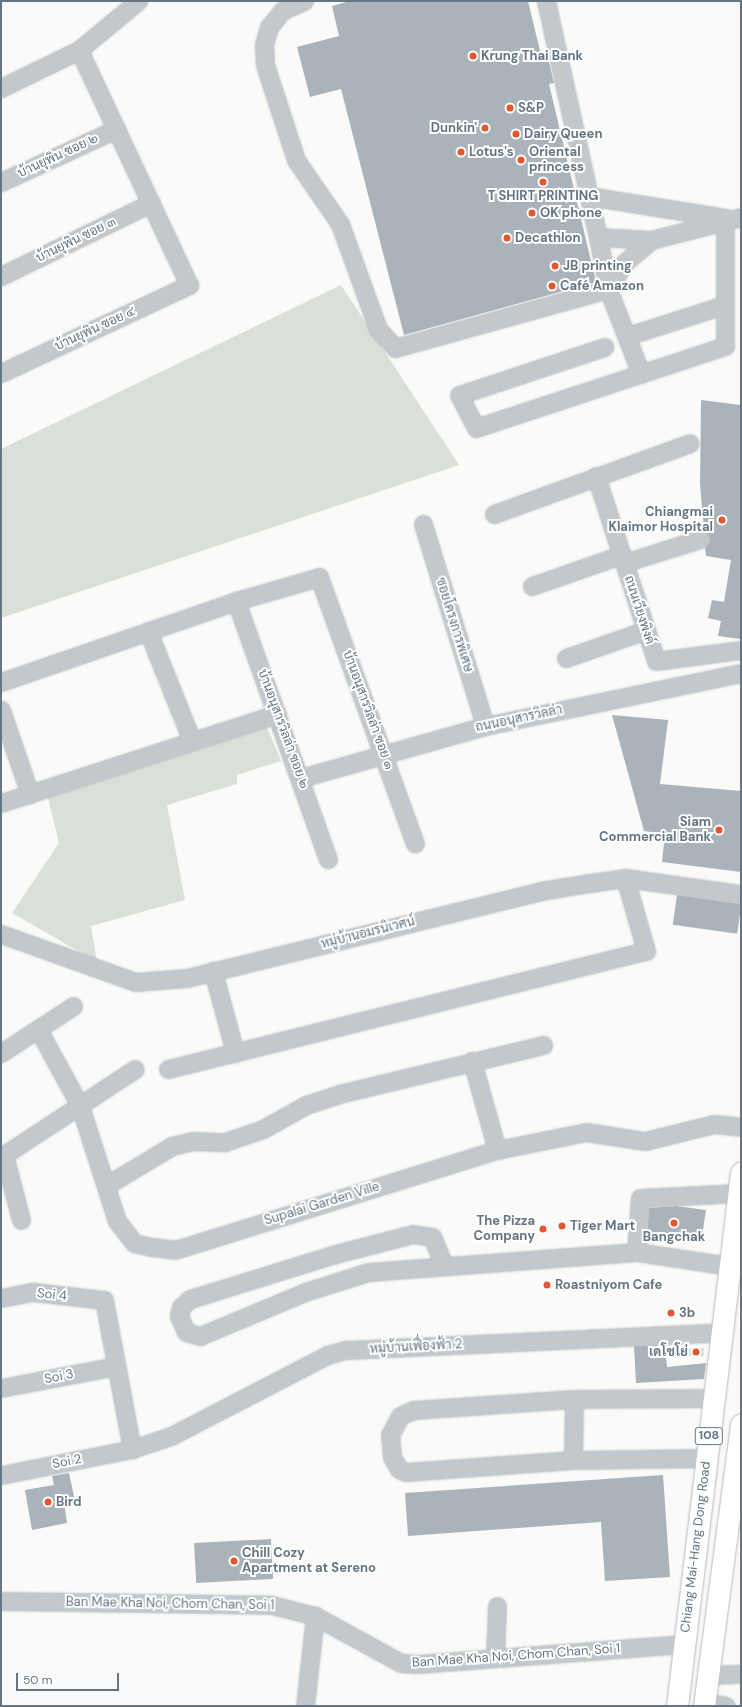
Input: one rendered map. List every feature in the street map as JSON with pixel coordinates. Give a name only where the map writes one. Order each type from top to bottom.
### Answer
[{"type":"main road","name":"Chiang Mai-Hang Dong Road","points":[[677,1702],[740,1183]]},
{"type":"main road","name":"108","points":[[704,1704],[739,1450],[741,1424]]},
{"type":"main road","points":[[677,1702],[704,1704]]},
{"type":"street","points":[[1,88],[79,50],[138,1]]},
{"type":"street","points":[[304,1],[282,11],[269,26],[264,45],[265,65],[296,160],[340,224],[378,329],[395,348],[608,289],[624,263],[651,240]]},
{"type":"street","points":[[546,1],[608,289],[641,374]]},
{"type":"street","points":[[79,50],[151,203]]},
{"type":"street","name":"บ้านยุพิน ซอย ๒","points":[[1,182],[116,129]]},
{"type":"street","points":[[588,196],[733,218]]},
{"type":"street","name":"บ้านยุพิน ซอย ๓","points":[[1,276],[151,203]]},
{"type":"street","name":"บ้านยุพิน ซอย ๔","points":[[1,373],[189,285],[151,203]]},
{"type":"street","points":[[598,237],[651,240],[733,218]]},
{"type":"street","points":[[604,347],[459,395],[476,428],[725,346],[724,305],[733,218]]},
{"type":"street","points":[[627,336],[724,305]]},
{"type":"street","points":[[494,514],[690,443]]},
{"type":"street","name":"ถนนเวียงพิงค์","points":[[596,476],[656,661],[741,650]]},
{"type":"street","name":"ซอยโครงการพิเศษ","points":[[423,524],[484,726]]},
{"type":"street","points":[[532,586],[623,559],[700,539]]},
{"type":"street","name":"บ้านอนุสารวิลล่า ซอย ๑","points":[[236,601],[319,577],[384,752],[415,843]]},
{"type":"street","points":[[1,682],[236,601]]},
{"type":"street","name":"บ้านอนุสารวิลล่า ซอย ๒","points":[[236,601],[301,778],[328,858]]},
{"type":"street","points":[[566,658],[646,630]]},
{"type":"street","points":[[148,632],[192,742]]},
{"type":"street","name":"ถนนอนุสารวิลล่า","points":[[301,778],[384,752],[484,726],[741,673]]},
{"type":"street","points":[[1,710],[30,794]]},
{"type":"street","points":[[1,803],[277,714]]},
{"type":"street","points":[[168,1069],[646,951],[625,878]]},
{"type":"street","name":"หมู่บ้านอมรนิเวศน์","points":[[1,934],[135,982],[187,978],[540,891],[625,878],[741,894]]},
{"type":"street","points":[[213,972],[235,1053]]},
{"type":"street","points":[[1,1053],[73,1006]]},
{"type":"street","name":"Supalai Garden Ville","points":[[38,1029],[80,1106],[107,1185],[117,1221],[134,1243],[175,1250],[497,1150],[586,1132],[645,1141],[714,1124],[741,1127]]},
{"type":"street","points":[[107,1185],[172,1146],[237,1139],[306,1105],[472,1061],[543,1045]]},
{"type":"street","points":[[472,1061],[497,1150]]},
{"type":"street","points":[[21,1220],[3,1156],[135,1069]]},
{"type":"street","points":[[636,1252],[640,1198],[740,1183]]},
{"type":"street","points":[[444,1266],[432,1237],[414,1234],[332,1255],[190,1299],[181,1307],[180,1316],[186,1332],[200,1336],[346,1279],[406,1267],[444,1266],[636,1252],[730,1266]]},
{"type":"street","name":"Soi 4","points":[[1,1298],[33,1292],[104,1300],[116,1366]]},
{"type":"street","name":"หมู่บ้านเฟื่องฟ้า 2","points":[[132,1449],[171,1436],[327,1355],[346,1350],[722,1332]]},
{"type":"street","points":[[116,1366],[132,1449]]},
{"type":"street","name":"Soi 3","points":[[1,1388],[116,1366]]},
{"type":"street","points":[[706,1458],[573,1460],[406,1472],[397,1467],[389,1445],[392,1425],[400,1416],[413,1410],[574,1399],[714,1398]]},
{"type":"street","points":[[573,1460],[574,1399]]},
{"type":"street","name":"Soi 2","points":[[1,1475],[132,1449]]},
{"type":"street","name":"Ban Mae Kha Noi, Chom Chan, Soi 1","points":[[1,1601],[272,1605],[315,1616],[401,1663],[495,1658],[684,1644]]},
{"type":"street","points":[[495,1658],[497,1606]]},
{"type":"street","points":[[305,1706],[315,1616]]},
{"type":"street","points":[[708,1675],[741,1674]]},
{"type":"street","points":[[704,1704],[726,1706]]},
{"type":"shaded area","points":[[341,285],[459,465],[1,618],[1,449]]},
{"type":"shaded area","points":[[267,727],[281,761],[237,775],[237,784],[167,805],[185,900],[91,926],[97,962],[12,913],[59,843],[48,798]]},
{"type":"shaded area","name":"เดโชโย่","points":[[688,1348],[704,1348],[704,1356],[688,1356]]},
{"type":"building","name":"Lotus's","points":[[350,1],[528,1],[542,59],[548,58],[554,83],[549,84],[596,282],[404,335],[341,89],[310,97],[297,47],[339,36],[332,6]]},
{"type":"building","name":"Chiangmai Klaimor Hospital","points":[[701,400],[741,405],[741,639],[718,636],[721,621],[708,618],[712,600],[724,602],[731,560],[706,556],[705,547],[710,541],[704,530],[700,484]]},
{"type":"building","points":[[612,715],[668,720],[660,784],[741,791],[741,872],[662,862],[665,834],[644,831]]},
{"type":"building","points":[[677,895],[741,904],[737,934],[673,925]]},
{"type":"building","name":"Bangchak","points":[[676,1206],[706,1210],[701,1243],[647,1236],[649,1208]]},
{"type":"building","points":[[665,1345],[667,1367],[706,1363],[704,1379],[636,1383],[634,1346]]},
{"type":"building","name":"Bird","points":[[69,1473],[75,1501],[64,1503],[67,1523],[32,1530],[25,1490],[54,1485],[52,1476]]},
{"type":"building","points":[[663,1475],[670,1577],[605,1581],[601,1522],[408,1536],[405,1493]]},
{"type":"building","name":"Chill Cozy Apartment at Sereno","points":[[271,1539],[273,1579],[196,1583],[194,1543]]},
{"type":"place","name":"Krung Thai Bank","points":[[473,56]]},
{"type":"place","name":"S&P","points":[[510,108]]},
{"type":"place","name":"Dunkin'","points":[[485,128]]},
{"type":"place","name":"Dairy Queen","points":[[516,134]]},
{"type":"place","name":"Lotus's","points":[[461,152]]},
{"type":"place","name":"Oriental princess","points":[[521,160]]},
{"type":"place","name":"T SHIRT PRINTING","points":[[543,182]]},
{"type":"place","name":"OK phone","points":[[532,213]]},
{"type":"place","name":"Decathlon","points":[[507,238]]},
{"type":"place","name":"JB printing","points":[[555,266]]},
{"type":"place","name":"Café Amazon","points":[[552,286]]},
{"type":"place","name":"Chiangmai Klaimor Hospital","points":[[722,520]]},
{"type":"place","name":"Siam Commercial Bank","points":[[719,830]]},
{"type":"place","name":"Bangchak","points":[[674,1223]]},
{"type":"place","name":"Tiger Mart","points":[[562,1226]]},
{"type":"place","name":"The Pizza Company","points":[[543,1229]]},
{"type":"place","name":"Roastniyom Cafe","points":[[547,1285]]},
{"type":"place","name":"3b","points":[[671,1313]]},
{"type":"place","name":"เดโชโย่","points":[[696,1352]]},
{"type":"place","name":"Bird","points":[[48,1502]]},
{"type":"place","name":"Chill Cozy Apartment at Sereno","points":[[234,1561]]}]
